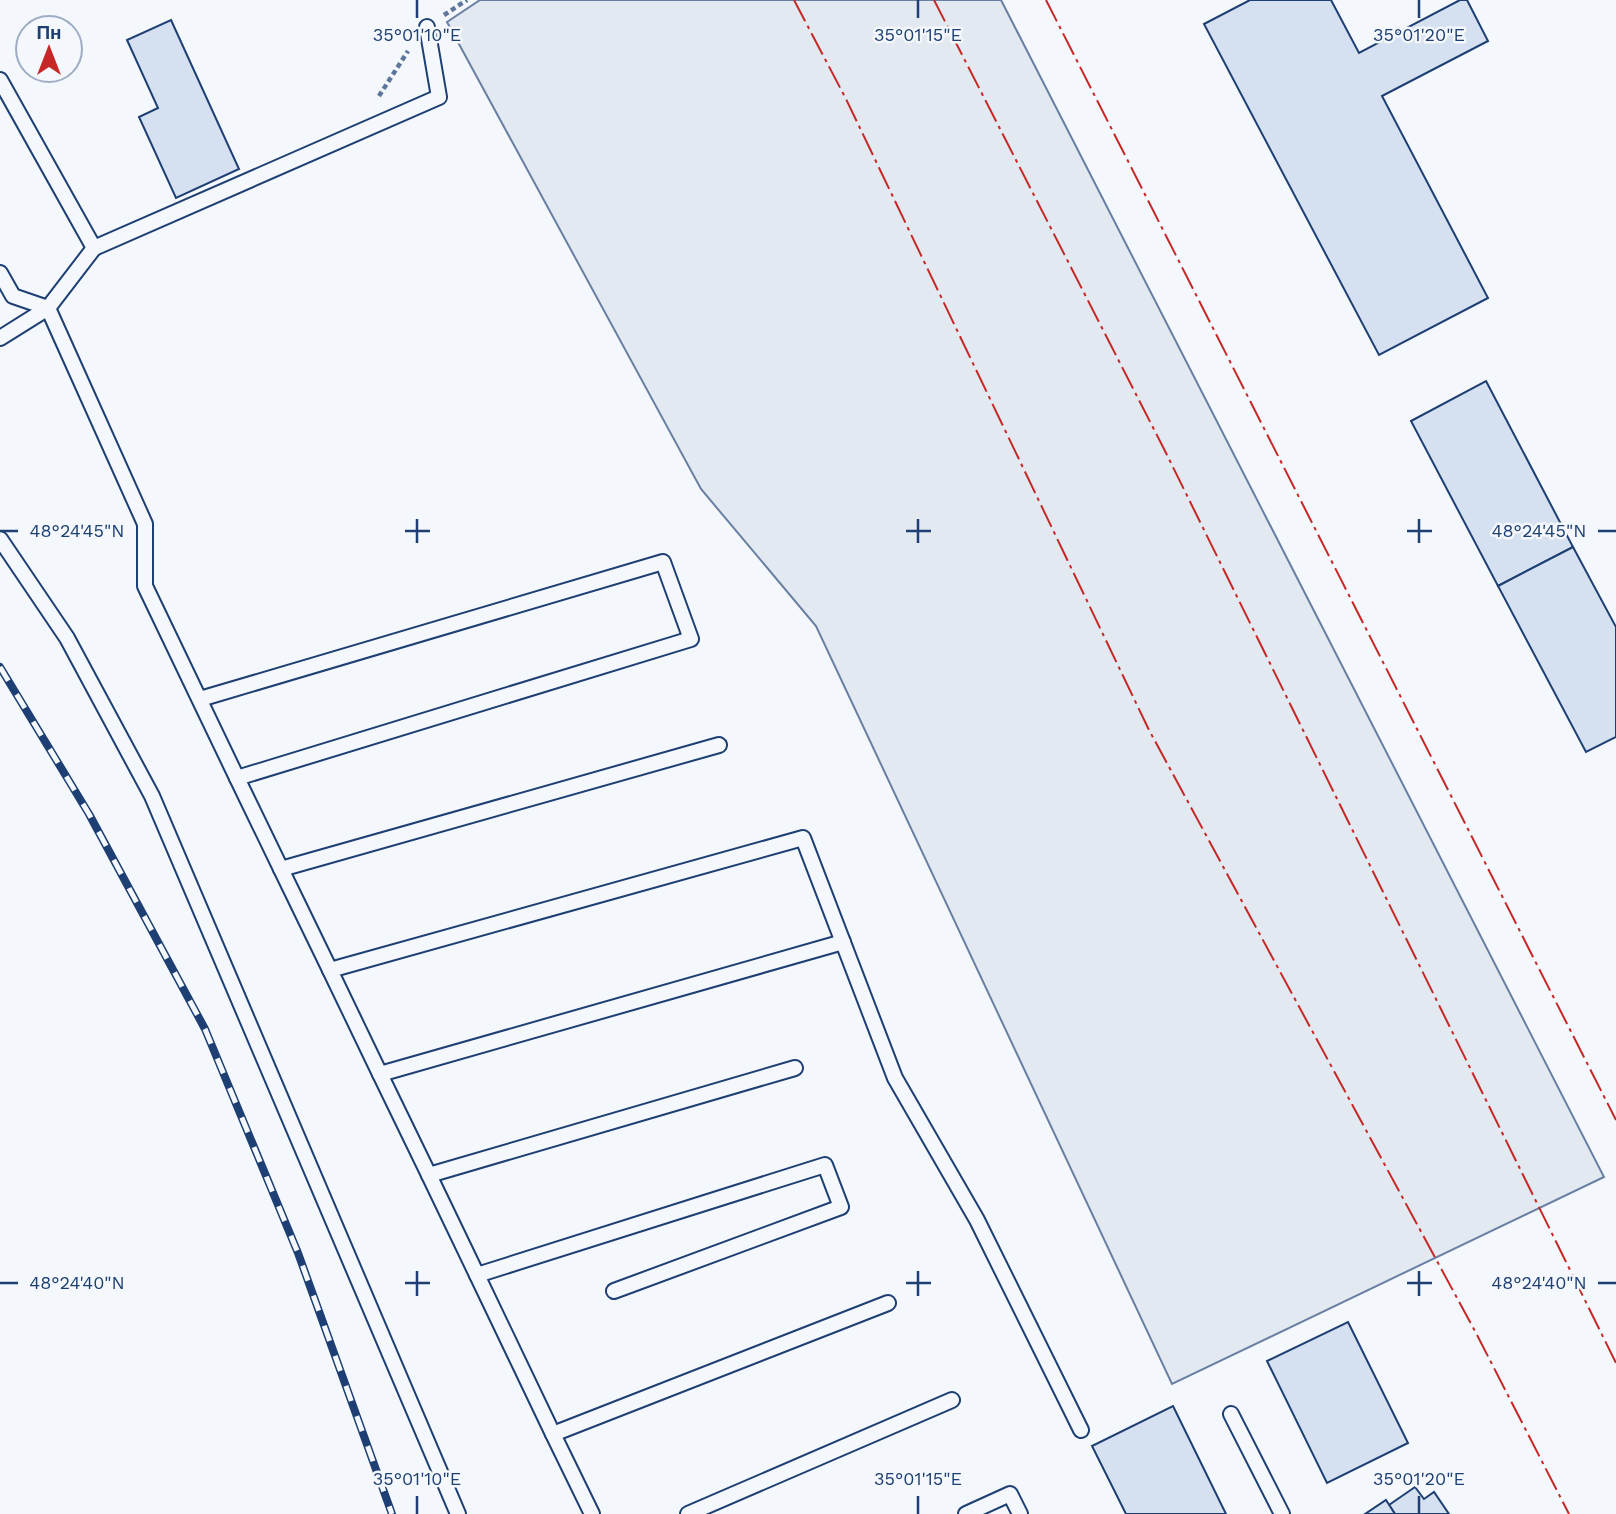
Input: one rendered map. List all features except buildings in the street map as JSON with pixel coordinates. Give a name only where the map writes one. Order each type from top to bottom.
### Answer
[{"type":"lane","points":[[0,338],[48,308],[94,248],[439,97],[427,27]]},
{"type":"lane","points":[[0,80],[94,248]]},
{"type":"lane","points":[[0,273],[13,296],[48,308],[145,524],[145,586],[592,1514]]},
{"type":"lane","points":[[0,539],[67,638],[152,796],[458,1514]]},
{"type":"lane","points":[[200,699],[663,562],[691,639],[237,778]]},
{"type":"lane","points":[[282,869],[719,745]]},
{"type":"lane","points":[[330,970],[803,838],[895,1077],[977,1220],[1081,1430]]},
{"type":"lane","points":[[380,1074],[843,942]]},
{"type":"lane","points":[[429,1175],[795,1068]]},
{"type":"lane","points":[[477,1275],[825,1165],[841,1207],[614,1291]]},
{"type":"lane","points":[[553,1434],[888,1303]]},
{"type":"lane","points":[[688,1514],[952,1400]]},
{"type":"lane","points":[[1231,1414],[1282,1514]]},
{"type":"lane","points":[[966,1514],[1010,1494],[1020,1514]]},
{"type":"path","points":[[373,104],[408,51],[412,38]]},
{"type":"shaded area","points":[[480,0],[1001,0],[1604,1177],[1172,1384],[816,626],[701,489],[447,22]]},
{"type":"railway","points":[[0,667],[89,814],[205,1029],[298,1253],[392,1514]]},
{"type":"power","points":[[794,0],[846,99],[1149,730],[1476,1333],[1569,1514]]},
{"type":"power","points":[[934,0],[1163,447],[1616,1363]]},
{"type":"power","points":[[1046,0],[1616,1120]]}]
